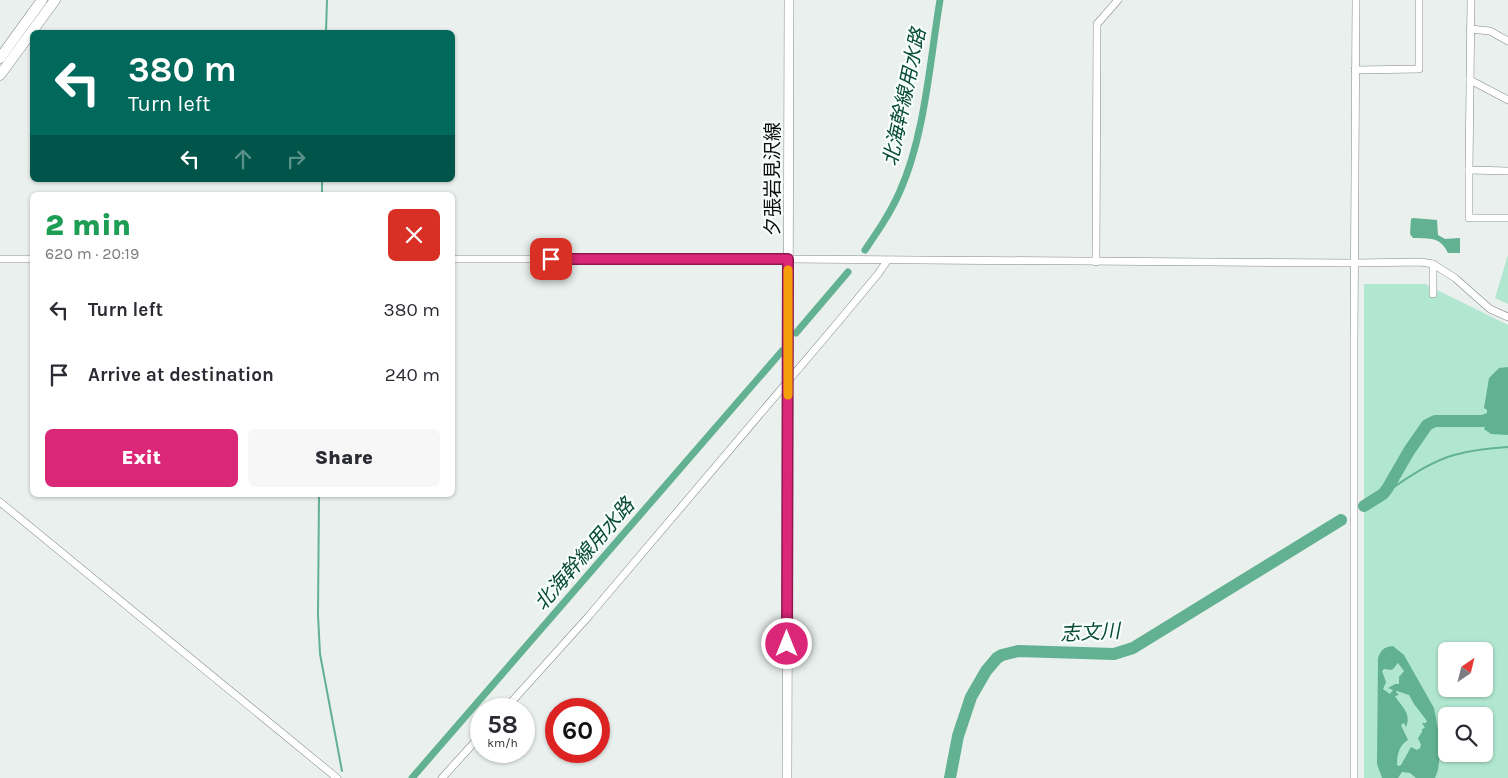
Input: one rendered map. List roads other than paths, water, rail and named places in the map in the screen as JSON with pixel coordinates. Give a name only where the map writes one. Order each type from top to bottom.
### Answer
[{"type":"highway","points":[[0,58],[42,0]]},
{"type":"highway","points":[[34,30],[55,0]]},
{"type":"highway","points":[[0,75],[30,35]]},
{"type":"main road","name":"夕張岩見沢線","points":[[787,778],[789,0]]},
{"type":"street","points":[[1096,262],[1097,24],[1118,0]]},
{"type":"street","points":[[1354,778],[1356,0]]},
{"type":"street","points":[[1355,70],[1419,69],[1419,0]]},
{"type":"street","points":[[1470,0],[1469,218],[1508,218]]},
{"type":"street","points":[[1470,29],[1490,31],[1508,41]]},
{"type":"street","points":[[1470,80],[1508,100]]},
{"type":"street","points":[[1469,170],[1508,171]]},
{"type":"street","points":[[0,259],[30,259]]},
{"type":"street","points":[[455,259],[1421,262],[1433,264],[1451,275],[1490,309],[1508,318]]},
{"type":"street","points":[[515,698],[588,617],[839,321],[878,274],[887,260]]},
{"type":"street","points":[[1433,264],[1433,294]]},
{"type":"street","points":[[0,502],[337,778]]},
{"type":"street","points":[[442,778],[470,747]]},
{"type":"waterway","points":[[326,30],[327,0]]},
{"type":"waterway","name":"北海幹線用水路","points":[[865,250],[893,206],[915,146],[926,97],[940,0]]},
{"type":"waterway","points":[[322,182],[322,192]]},
{"type":"waterway","name":"北海幹線用水路","points":[[796,333],[848,272]]},
{"type":"waterway","name":"北海幹線用水路","points":[[412,778],[782,351]]},
{"type":"waterway","name":"志文川","points":[[1364,506],[1383,494],[1387,489],[1427,425],[1435,421],[1483,421],[1508,412]]},
{"type":"waterway","points":[[1383,494],[1417,472],[1445,458],[1461,453],[1508,447]]},
{"type":"waterway","points":[[319,497],[318,615],[320,654],[342,771]]},
{"type":"waterway","name":"志文川","points":[[950,778],[958,736],[971,697],[986,671],[997,658],[1018,651],[1114,654],[1133,648],[1341,520]]}]
